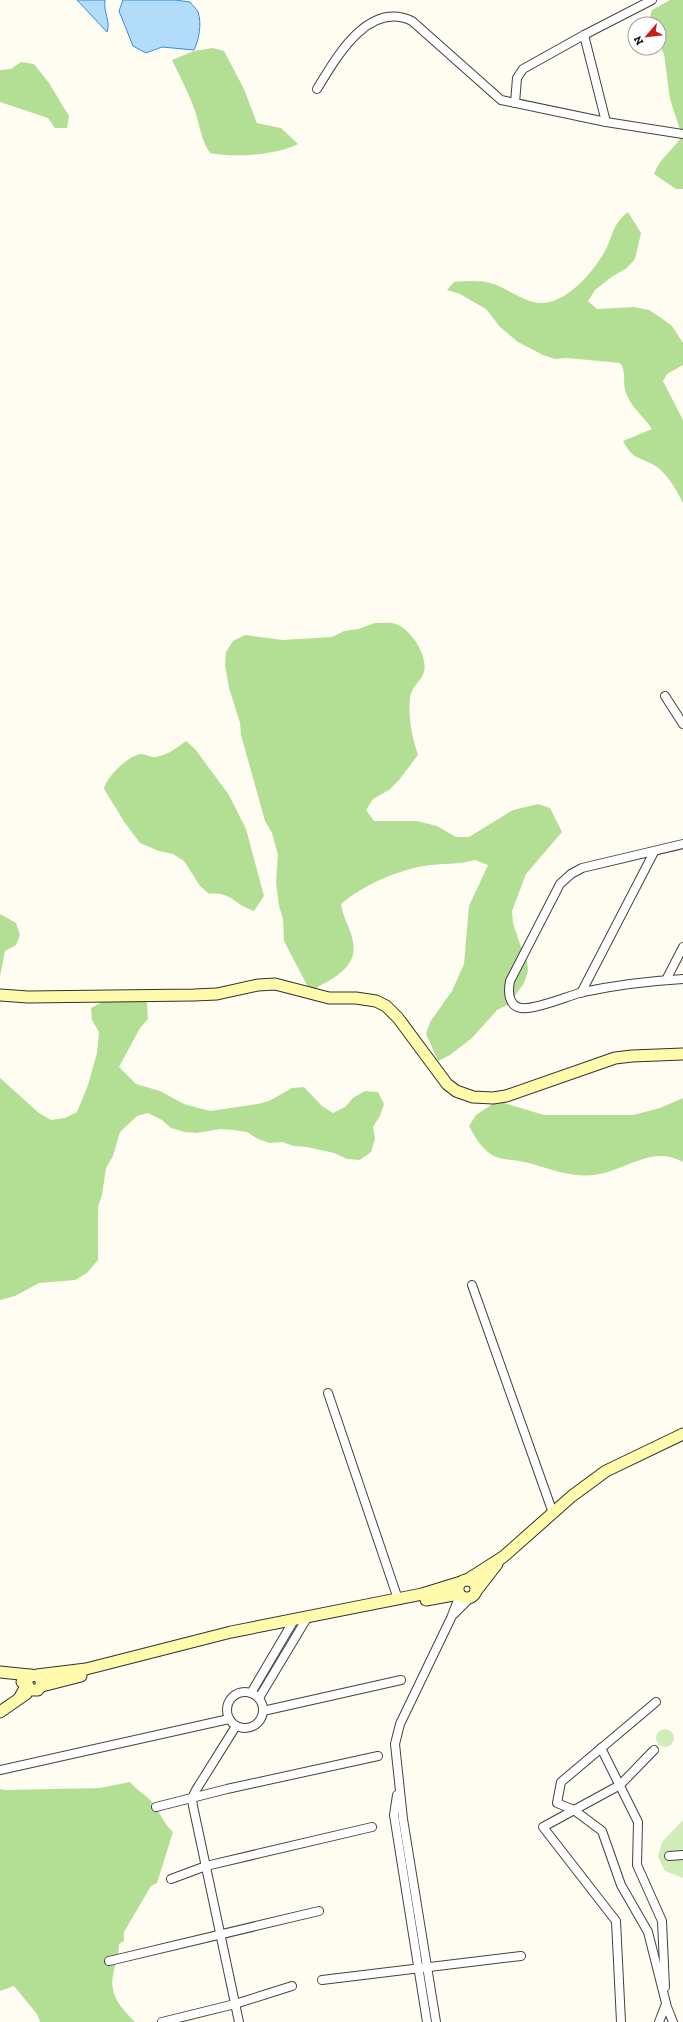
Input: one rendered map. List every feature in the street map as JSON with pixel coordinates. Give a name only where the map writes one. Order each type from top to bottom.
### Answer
[{"type":"street","points":[[515,103],[517,78],[519,73],[584,35],[652,0]]},
{"type":"street","points":[[317,89],[337,59],[366,23],[379,16],[395,14],[412,21],[501,100],[606,122],[683,134]]},
{"type":"street","points":[[584,35],[606,122]]},
{"type":"street","points":[[665,696],[683,724]]},
{"type":"street","points":[[683,844],[582,868],[564,879],[510,981],[508,992],[511,1002],[521,1008],[530,1008],[582,993],[666,980],[683,979]]},
{"type":"street","points":[[582,993],[654,852]]},
{"type":"street","points":[[666,980],[683,947]]},
{"type":"street","points":[[0,995],[28,997],[194,995],[217,994],[258,985],[275,984],[329,998],[356,998],[376,1001],[386,1006],[398,1018],[447,1084],[465,1094],[484,1098],[506,1096],[615,1058],[683,1054]]},
{"type":"street","points":[[472,1285],[553,1513]]},
{"type":"street","points":[[328,1394],[398,1599]]},
{"type":"street","points":[[251,1693],[266,1676],[298,1623],[466,1595],[503,1557],[553,1513],[606,1471],[683,1434]]},
{"type":"street","points":[[466,1595],[458,1587],[464,1581],[503,1557]]},
{"type":"street","points":[[0,1673],[34,1682],[298,1623],[433,1591],[464,1581],[475,1585],[466,1595],[451,1618],[397,1733],[395,1752],[409,1912],[424,1968],[436,2022]]},
{"type":"street","points":[[258,1698],[266,1676],[298,1623]]},
{"type":"street","points":[[263,1711],[402,1680]]},
{"type":"street","points":[[0,1712],[20,1697],[34,1682]]},
{"type":"street","points":[[241,1693],[251,1693],[258,1698],[263,1711],[260,1720],[254,1726],[245,1728],[236,1726],[229,1719],[228,1705],[233,1697],[241,1693]]},
{"type":"street","points":[[656,1702],[561,1782],[557,1803],[574,1810],[602,1830],[621,1886],[648,1932],[666,2007],[673,2022]]},
{"type":"street","points":[[0,1770],[229,1719]]},
{"type":"street","points":[[236,1726],[192,1798],[195,1822],[206,1866],[239,2022]]},
{"type":"street","points":[[601,1748],[638,1822],[637,1865],[662,1920],[666,2007],[660,2022]]},
{"type":"street","points":[[621,2022],[616,1921],[543,1827],[620,1785],[654,1750]]},
{"type":"street","points":[[156,1807],[378,1756]]},
{"type":"street","points":[[171,1879],[206,1866],[372,1827]]},
{"type":"street","points":[[669,1856],[683,1854]]},
{"type":"street","points":[[405,1862],[422,1929],[427,2022]]},
{"type":"street","points":[[109,1961],[220,1936],[319,1910]]},
{"type":"street","points":[[409,1912],[418,1910]]},
{"type":"street","points":[[413,1930],[422,1929]]},
{"type":"street","points":[[322,1980],[521,1956]]},
{"type":"street","points":[[162,2022],[235,2004],[292,1986]]},
{"type":"green space","points":[[670,0],[683,0],[683,189],[676,189],[654,174],[659,164],[682,136],[670,99],[664,56],[667,56],[667,16],[650,16],[652,10]]},
{"type":"green space","points":[[213,48],[224,51],[244,89],[257,123],[281,128],[298,144],[279,151],[267,153],[231,155],[210,153],[203,138],[190,98],[172,60],[194,51]]},
{"type":"green space","points":[[21,62],[34,64],[49,83],[69,116],[67,128],[55,128],[48,118],[0,102],[0,70],[11,69]]},
{"type":"green space","points":[[628,212],[641,233],[635,259],[627,268],[613,276],[595,290],[588,301],[597,309],[634,307],[649,310],[672,326],[683,343],[683,365],[667,374],[663,381],[683,420],[683,503],[674,486],[662,471],[632,454],[623,441],[652,429],[628,398],[625,389],[623,370],[620,363],[567,358],[555,359],[543,355],[518,342],[500,327],[486,309],[460,294],[447,290],[454,282],[479,281],[494,284],[533,302],[543,303],[554,301],[573,290],[590,273],[606,250],[618,223]]},
{"type":"green space","points":[[375,623],[394,623],[408,632],[418,644],[425,666],[423,675],[412,690],[410,698],[411,727],[418,755],[399,780],[389,790],[373,799],[366,810],[374,821],[417,821],[437,826],[456,837],[469,837],[513,810],[538,804],[550,808],[562,832],[526,874],[512,911],[513,923],[521,947],[527,959],[528,971],[524,983],[509,1004],[497,1010],[472,1038],[450,1055],[438,1061],[426,1034],[430,1022],[452,991],[464,964],[469,906],[488,865],[475,860],[462,863],[430,865],[413,868],[380,880],[350,897],[341,904],[353,942],[351,960],[347,966],[334,978],[310,991],[284,941],[283,919],[279,906],[276,882],[278,855],[272,833],[265,821],[241,735],[240,723],[229,688],[225,665],[226,652],[233,641],[245,635],[283,640],[332,637],[344,631],[358,629]]},
{"type":"green space","points":[[186,741],[195,749],[229,795],[246,829],[264,896],[254,911],[228,896],[209,894],[200,886],[184,861],[173,854],[159,851],[140,843],[125,823],[104,789],[113,773],[130,758],[141,754],[154,757],[164,755]]},
{"type":"green space","points":[[0,914],[16,923],[20,935],[16,945],[5,951],[0,976]]},
{"type":"green space","points":[[144,993],[147,1004],[148,1019],[140,1028],[119,1067],[136,1084],[160,1091],[184,1104],[210,1111],[258,1104],[269,1101],[292,1088],[304,1087],[322,1106],[333,1113],[345,1107],[353,1098],[365,1091],[378,1092],[384,1104],[380,1116],[373,1127],[375,1139],[371,1152],[360,1160],[347,1159],[334,1153],[307,1147],[294,1146],[282,1142],[270,1143],[258,1139],[247,1132],[220,1129],[197,1133],[184,1132],[171,1128],[162,1120],[148,1113],[137,1116],[120,1132],[113,1156],[106,1168],[102,1195],[98,1207],[98,1260],[87,1273],[75,1280],[39,1283],[15,1296],[0,1300],[0,1078],[39,1113],[51,1120],[65,1118],[77,1112],[88,1085],[97,1053],[99,1032],[92,1020],[91,1008],[117,994]]},
{"type":"green space","points":[[683,1098],[683,1162],[671,1157],[649,1157],[605,1173],[593,1175],[584,1176],[567,1174],[524,1162],[494,1156],[482,1147],[469,1126],[476,1115],[497,1101],[544,1115],[633,1115],[660,1108]]},
{"type":"green space","points":[[661,1729],[669,1729],[674,1734],[672,1745],[669,1747],[661,1747],[656,1742],[656,1734]]},
{"type":"green space","points":[[130,1782],[151,1801],[173,1832],[157,1883],[151,1886],[124,1932],[124,1941],[119,1944],[112,1982],[113,1989],[121,2007],[135,2022],[40,2022],[37,2014],[14,1986],[0,1991],[0,1789],[100,1788]]},
{"type":"green space","points":[[683,1820],[683,1878],[665,1871],[658,1857],[662,1842]]},
{"type":"water","points":[[77,0],[105,0],[108,24],[107,32]]},
{"type":"water","points":[[123,0],[175,0],[190,2],[197,11],[200,21],[199,36],[194,50],[162,47],[146,53],[133,46],[119,11]]}]
